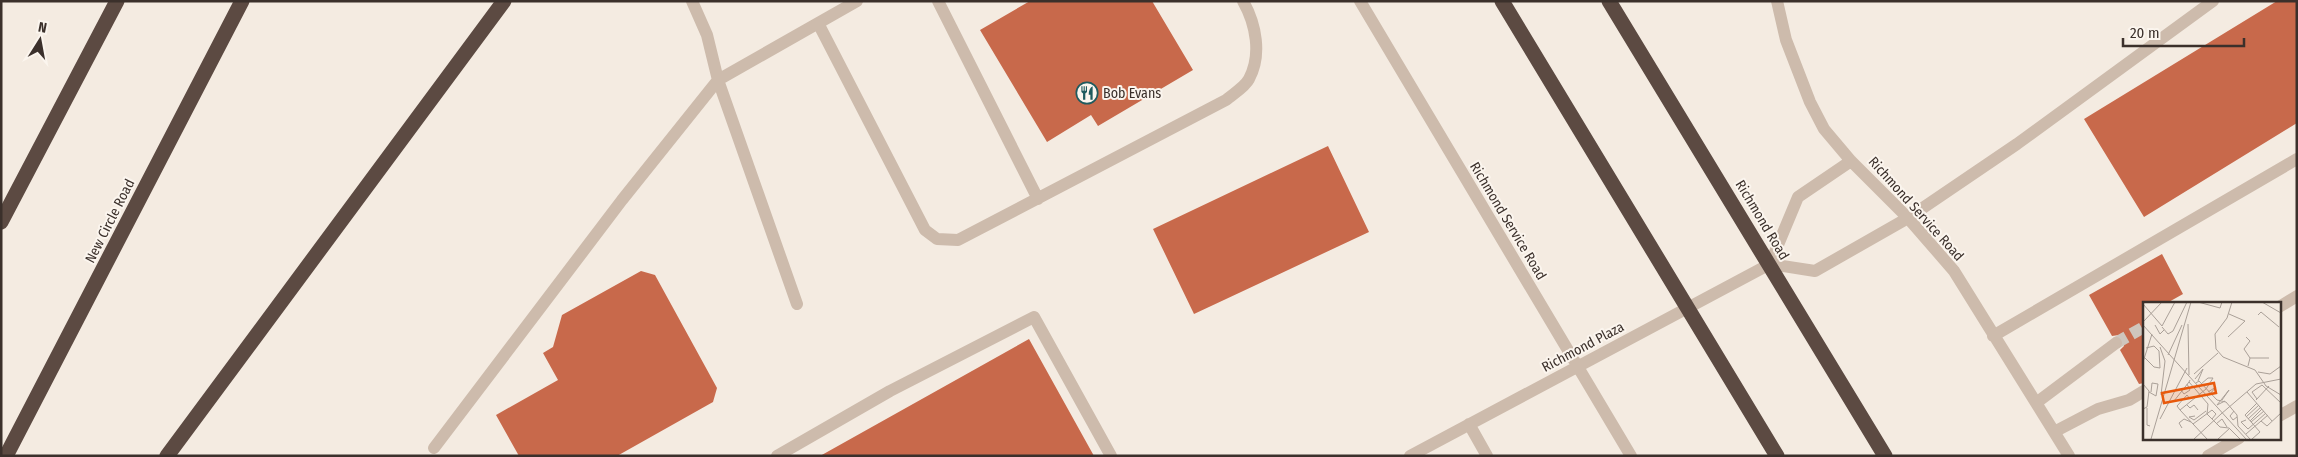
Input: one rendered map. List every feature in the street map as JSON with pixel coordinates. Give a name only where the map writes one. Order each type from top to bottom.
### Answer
[{"type":"highway","points":[[1,222],[117,1]]},
{"type":"highway","name":"New Circle Road","points":[[6,456],[242,1]]},
{"type":"highway","points":[[167,456],[504,1]]},
{"type":"highway","points":[[1502,1],[1777,456]]},
{"type":"highway","name":"Richmond Road","points":[[1609,1],[1885,456]]},
{"type":"street","points":[[692,1],[707,35],[718,80],[797,304]]},
{"type":"street","points":[[434,448],[622,200],[718,80],[857,1]]},
{"type":"street","points":[[938,1],[1038,199]]},
{"type":"street","points":[[818,23],[925,230],[937,239],[958,240],[1226,100],[1249,80],[1258,50],[1250,13],[1243,1]]},
{"type":"street","name":"Richmond Service Road","points":[[1360,1],[1631,456]]},
{"type":"street","name":"Richmond Service Road","points":[[1778,1],[1786,40],[1810,102],[1824,130],[1851,161],[1908,218],[1954,271],[2069,456]]},
{"type":"street","points":[[1851,161],[1798,198],[1770,264],[1815,271],[1908,218],[2017,144],[2213,1]]},
{"type":"street","points":[[1994,336],[2297,159]]},
{"type":"street","name":"Richmond Plaza","points":[[1410,456],[1770,264]]},
{"type":"street","points":[[2280,306],[2297,296]]},
{"type":"street","points":[[777,456],[890,391],[1034,317],[1112,456]]},
{"type":"street","points":[[2036,403],[2116,343]]},
{"type":"street","points":[[2054,432],[2098,409],[2129,400],[2143,391]]},
{"type":"street","points":[[2280,415],[2297,406]]},
{"type":"street","points":[[1469,424],[1486,456]]},
{"type":"street","points":[[2208,456],[2236,440]]},
{"type":"building","name":"Bob Evans","points":[[1030,1],[1152,1],[1193,70],[1098,126],[1091,115],[1047,142],[980,30]]},
{"type":"building","points":[[2277,1],[2297,1],[2297,123],[2144,217],[2084,119]]},
{"type":"building","points":[[1328,146],[1369,232],[1194,314],[1153,229]]},
{"type":"building","points":[[2162,254],[2183,294],[2169,302],[2143,302],[2143,383],[2139,384],[2120,350],[2124,346],[2123,339],[2119,335],[2112,336],[2089,295]]},
{"type":"building","points":[[641,271],[655,275],[717,388],[713,402],[617,456],[519,456],[496,415],[558,380],[543,353],[553,347],[562,315]]},
{"type":"building","points":[[1029,339],[1094,456],[820,456]]},
{"type":"tunnel","points":[[2116,343],[2143,328]]},
{"type":"place","name":"Bob Evans","points":[[1087,93]]}]
